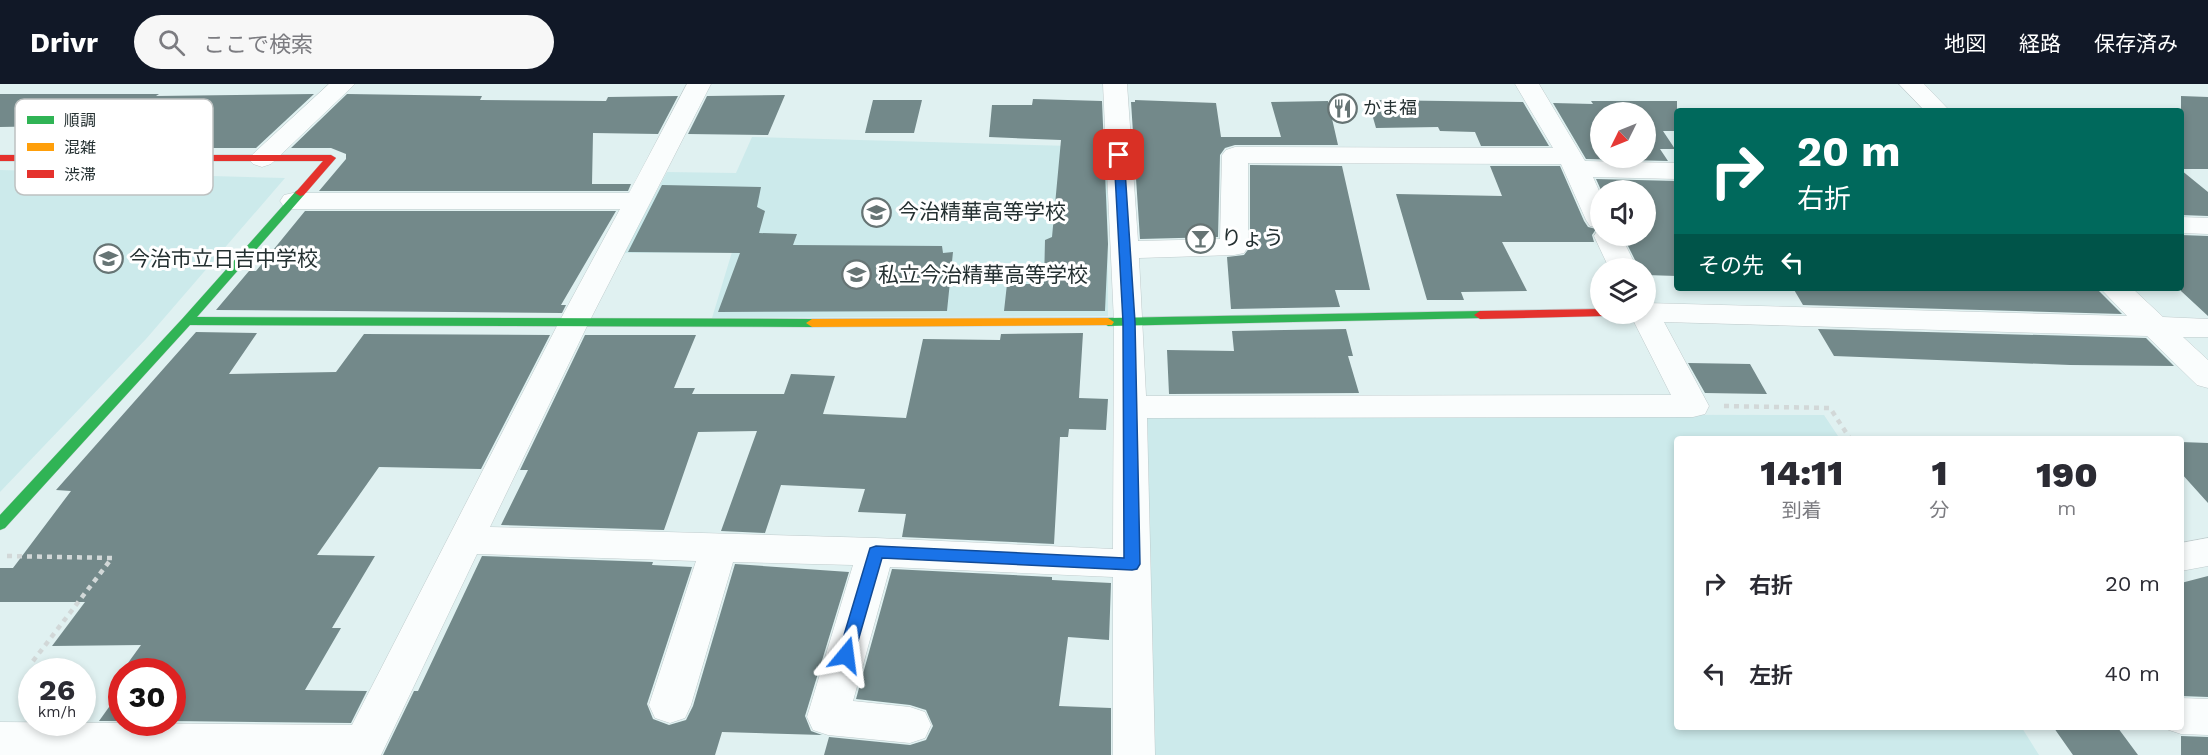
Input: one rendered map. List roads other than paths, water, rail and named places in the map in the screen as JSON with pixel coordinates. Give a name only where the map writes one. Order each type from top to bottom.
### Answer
[{"type":"street","points":[[262,159],[343,84]]},
{"type":"street","points":[[0,741],[362,749],[573,324],[699,84]]},
{"type":"street","points":[[1115,84],[1129,322],[1134,755]]},
{"type":"street","points":[[1527,84],[1573,162],[1590,199]]},
{"type":"street","points":[[1911,84],[1935,108]]},
{"type":"street","points":[[1124,250],[1234,247],[1234,154],[1573,162],[1674,171]]},
{"type":"street","points":[[0,158],[15,158]]},
{"type":"street","points":[[0,524],[187,321],[331,158],[213,159]]},
{"type":"street","points":[[293,201],[639,201]]},
{"type":"street","points":[[2184,225],[2208,225]]},
{"type":"street","points":[[2118,291],[2208,378]]},
{"type":"street","points":[[187,321],[573,324],[1129,322],[1590,313]]},
{"type":"street","points":[[1656,313],[2208,328]]},
{"type":"street","points":[[1130,407],[1693,406],[1651,324]]},
{"type":"street","points":[[465,540],[876,552],[1132,564]]},
{"type":"street","points":[[670,705],[719,548]]},
{"type":"street","points":[[876,552],[828,717],[910,725]]},
{"type":"street","points":[[2184,556],[2208,552]]},
{"type":"street","points":[[2184,716],[2208,717]]},
{"type":"place","name":"かま福","points":[[1342,108]]},
{"type":"place","name":"今治精華高等学校","points":[[877,212]]},
{"type":"place","name":"りょう","points":[[1200,238]]},
{"type":"place","name":"今治市立日吉中学校","points":[[108,259]]},
{"type":"place","name":"私立今治精華高等学校","points":[[857,275]]}]
